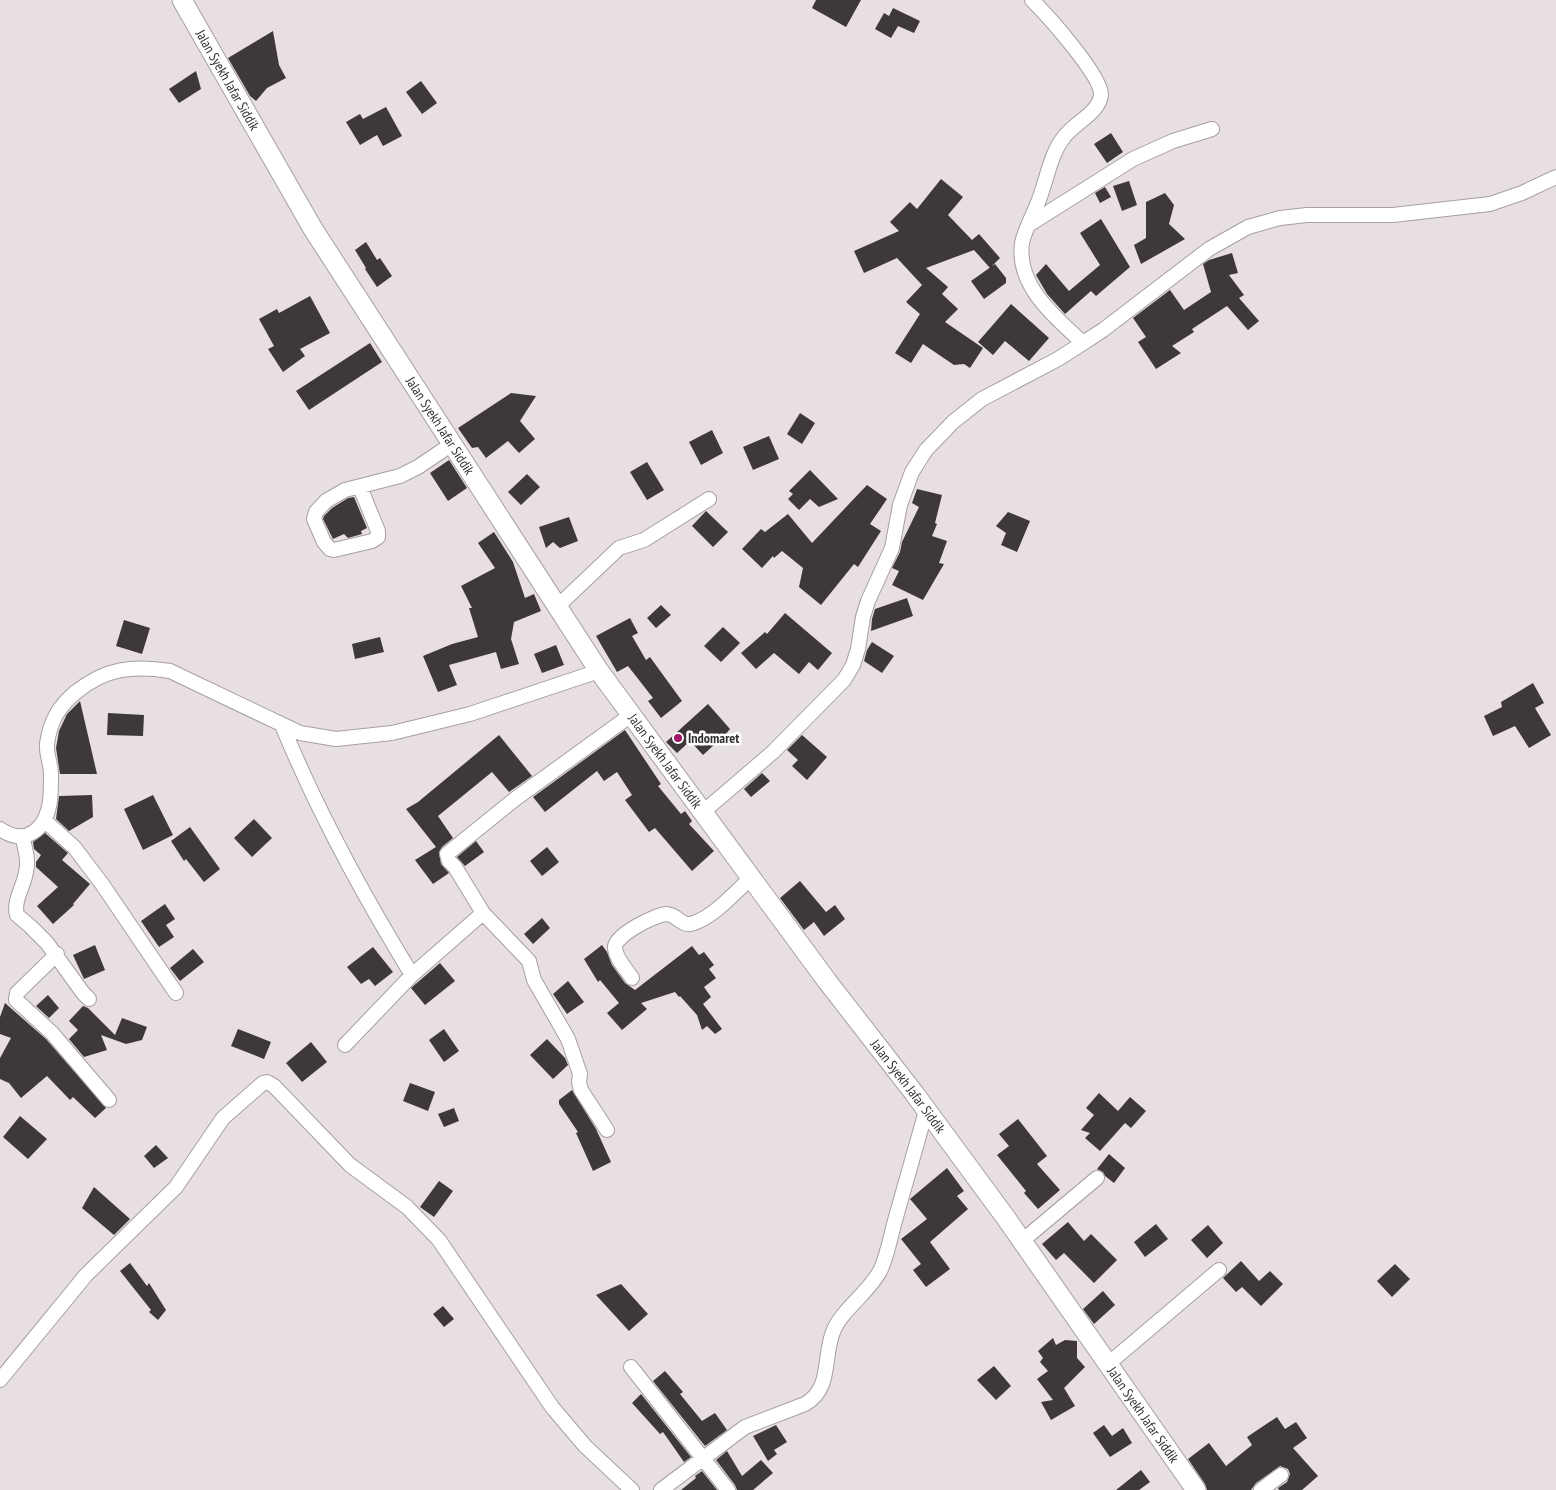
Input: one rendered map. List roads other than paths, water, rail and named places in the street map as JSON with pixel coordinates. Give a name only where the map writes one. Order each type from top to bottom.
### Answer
[{"type":"main road","name":"Jalan Syekh Jafar Siddik","points":[[182,0],[313,229],[599,671],[838,996],[1022,1241],[1196,1490]]},
{"type":"street","points":[[1032,0],[1090,68],[1099,84],[1101,94],[1099,102],[1063,138],[1055,153],[1023,241],[1021,258],[1031,287],[1051,313],[1083,343]]},
{"type":"street","points":[[1030,224],[1133,159],[1173,141],[1212,129]]},
{"type":"street","points":[[703,812],[774,752],[844,680],[853,665],[858,649],[863,617],[868,602],[892,548],[900,505],[912,472],[926,450],[953,422],[982,400],[1058,359],[1103,330],[1209,249],[1248,227],[1280,218],[1307,215],[1393,216],[1490,204],[1522,193],[1556,177]]},
{"type":"street","points":[[360,487],[378,531],[378,537],[372,541],[334,550],[330,549],[318,531],[314,519],[316,512],[332,496],[360,487],[400,476],[418,467],[452,444]]},
{"type":"street","points":[[558,606],[619,548],[644,540],[708,499]]},
{"type":"street","points":[[0,828],[5,832],[28,836],[45,821],[50,800],[51,774],[47,745],[58,709],[82,688],[104,674],[131,668],[170,671],[300,733],[336,739],[392,733],[470,714],[599,671]]},
{"type":"street","points":[[607,1130],[581,1090],[580,1074],[568,1039],[534,980],[528,960],[483,913],[449,861],[447,854],[515,799],[631,715]]},
{"type":"street","points":[[282,725],[304,780],[346,861],[380,923],[412,975]]},
{"type":"street","points":[[45,821],[74,847],[84,860],[176,993]]},
{"type":"street","points":[[22,836],[27,864],[15,908],[16,912],[19,918],[35,930],[57,954],[77,985],[89,999]]},
{"type":"street","points":[[632,978],[617,955],[615,943],[618,938],[648,921],[666,914],[673,916],[683,924],[689,925],[694,923],[711,913],[751,878]]},
{"type":"street","points":[[345,1045],[412,975],[483,913]]},
{"type":"street","points":[[57,954],[17,993],[16,1000],[52,1034],[109,1100]]},
{"type":"street","points":[[0,1380],[86,1275],[176,1188],[223,1118],[263,1083],[268,1082],[350,1165],[407,1208],[428,1227],[439,1240],[552,1407],[585,1446],[632,1490]]},
{"type":"street","points":[[660,1490],[746,1427],[805,1404],[821,1390],[830,1341],[836,1326],[870,1286],[882,1268],[926,1111]]},
{"type":"street","points":[[1022,1241],[1097,1178]]},
{"type":"street","points":[[1108,1364],[1220,1270]]},
{"type":"street","points":[[631,1367],[728,1490]]},
{"type":"street","points":[[1261,1490],[1281,1475]]},
{"type":"place","name":"Indomaret","points":[[678,738]]}]
